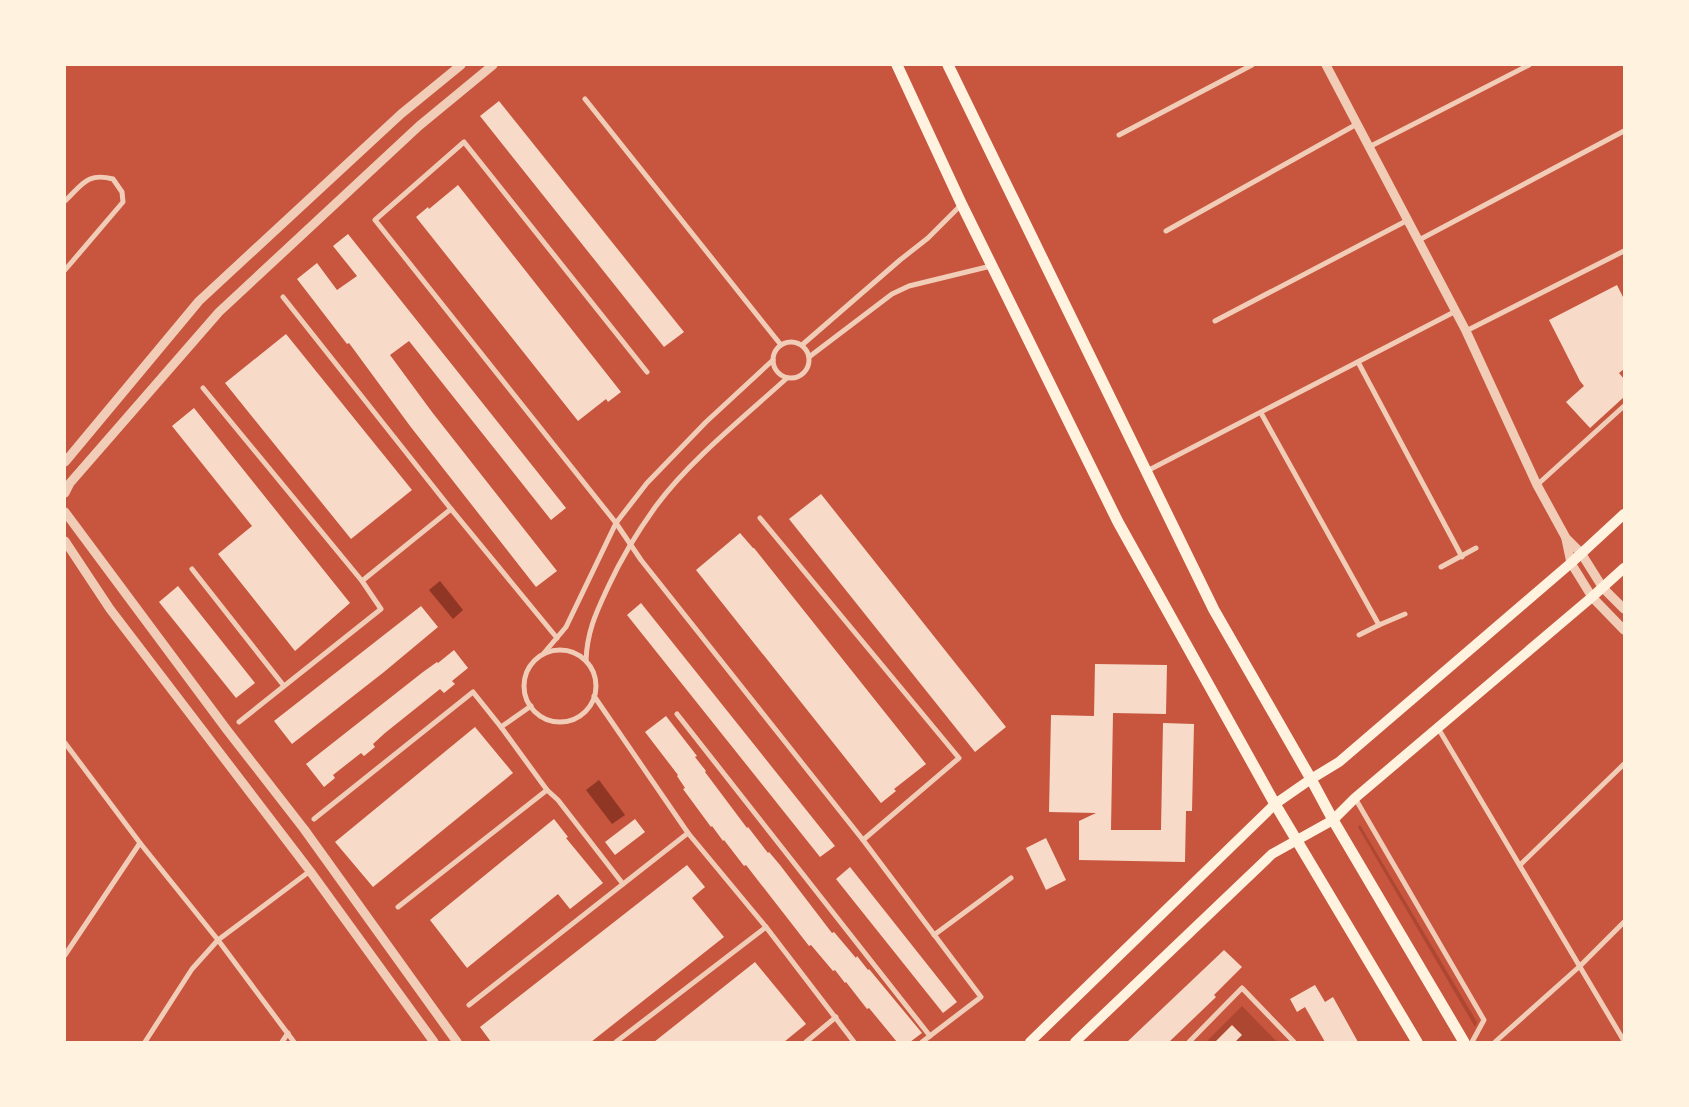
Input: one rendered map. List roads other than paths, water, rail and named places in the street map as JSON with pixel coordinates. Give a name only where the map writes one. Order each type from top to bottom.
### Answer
[{"type":"main road","points":[[897,65],[962,205],[1118,522],[1275,804],[1417,1042]]},
{"type":"main road","points":[[948,65],[1214,610],[1312,779],[1333,820],[1464,1042]]},
{"type":"main road","points":[[1030,1042],[1275,804],[1339,762],[1571,563],[1624,514]]},
{"type":"main road","points":[[1075,1042],[1272,854],[1333,820],[1355,798],[1603,588],[1624,568]]},
{"type":"street","points":[[65,462],[199,301],[402,114],[461,65]]},
{"type":"street","points":[[65,492],[70,483],[219,312],[419,126],[493,65]]},
{"type":"street","points":[[1119,135],[1252,65]]},
{"type":"street","points":[[1326,65],[1456,311],[1537,485],[1566,538],[1581,553],[1603,588],[1624,608]]},
{"type":"street","points":[[1369,147],[1529,65]]},
{"type":"street","points":[[585,99],[781,344]]},
{"type":"street","points":[[1166,231],[1357,124]]},
{"type":"street","points":[[1419,240],[1624,131]]},
{"type":"street","points":[[647,372],[464,142],[376,220],[616,523],[641,560],[863,840],[981,997],[922,1042]]},
{"type":"street","points":[[65,202],[90,178],[102,176],[113,179],[122,192],[123,202],[65,270]]},
{"type":"street","points":[[802,345],[928,238],[962,205]]},
{"type":"street","points":[[1215,321],[1408,219]]},
{"type":"street","points":[[1466,331],[1624,251]]},
{"type":"street","points":[[809,357],[892,294],[909,286],[992,266]]},
{"type":"street","points":[[284,297],[451,509],[557,638]]},
{"type":"street","points":[[1146,472],[1456,311]]},
{"type":"street","points":[[792,342],[802,345],[808,352],[809,357],[808,368],[805,373],[800,377],[787,378],[777,372],[773,360],[774,354],[781,344],[792,342]]},
{"type":"street","points":[[544,653],[566,650],[586,660],[596,683],[594,696],[589,707],[580,716],[569,721],[556,722],[544,718],[534,711],[527,701],[524,690],[524,679],[528,668],[535,659],[544,653],[566,627],[616,523],[647,484],[706,422],[773,360]]},
{"type":"street","points":[[1358,362],[1462,557]]},
{"type":"street","points":[[586,660],[587,642],[596,613],[623,556],[657,505],[685,472],[787,378]]},
{"type":"street","points":[[203,388],[362,581],[381,609],[239,722]]},
{"type":"street","points":[[1537,485],[1624,406]]},
{"type":"street","points":[[1262,413],[1379,625]]},
{"type":"street","points":[[362,581],[451,509]]},
{"type":"street","points":[[65,512],[227,730],[304,829],[457,1042]]},
{"type":"street","points":[[760,518],[959,758],[863,840]]},
{"type":"street","points":[[1566,538],[1571,563],[1592,597],[1624,630]]},
{"type":"street","points":[[65,541],[110,609],[310,871],[434,1042]]},
{"type":"street","points":[[1440,567],[1476,548]]},
{"type":"street","points":[[192,569],[284,686]]},
{"type":"street","points":[[1360,636],[1379,625],[1405,614]]},
{"type":"street","points":[[314,820],[473,692],[501,726],[547,790],[558,800],[623,884]]},
{"type":"street","points":[[594,696],[688,833],[766,927],[854,1042]]},
{"type":"street","points":[[501,726],[530,706]]},
{"type":"street","points":[[677,714],[930,1036]]},
{"type":"street","points":[[1438,728],[1624,1041]]},
{"type":"street","points":[[66,747],[218,940],[294,1042]]},
{"type":"street","points":[[1520,865],[1624,764]]},
{"type":"street","points":[[398,907],[547,790]]},
{"type":"street","points":[[1355,798],[1484,1020],[1472,1042]]},
{"type":"street","points":[[469,1005],[688,833]]},
{"type":"street","points":[[65,955],[140,843]]},
{"type":"street","points":[[145,1042],[192,969],[218,940],[310,871]]},
{"type":"street","points":[[934,935],[1011,878]]},
{"type":"street","points":[[1494,1042],[1580,966],[1624,922]]},
{"type":"street","points":[[616,1042],[766,927]]},
{"type":"street","points":[[1189,1042],[1242,988],[1294,1042]]},
{"type":"street","points":[[806,1042],[836,1017]]},
{"type":"street","points":[[282,1042],[288,1033]]}]
